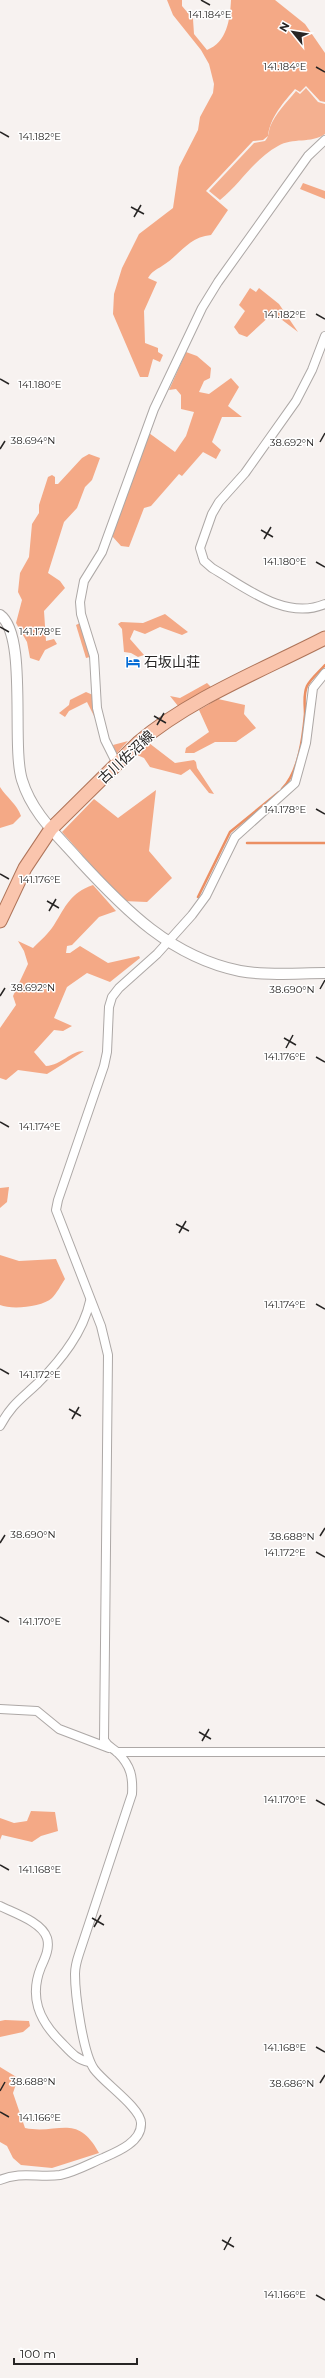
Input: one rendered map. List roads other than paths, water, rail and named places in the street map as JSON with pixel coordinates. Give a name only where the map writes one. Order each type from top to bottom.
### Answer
[{"type":"main road","name":"古川佐沼線","points":[[0,921],[25,868],[51,829],[153,730],[177,714],[325,638]]},
{"type":"street","points":[[117,764],[105,740],[97,708],[94,656],[81,614],[80,602],[84,581],[102,552],[154,410],[202,308],[218,282],[300,166],[325,140]]},
{"type":"street","points":[[325,336],[306,385],[246,473],[219,502],[200,548],[204,561],[212,568],[274,604],[297,608],[313,608],[325,604]]},
{"type":"street","points":[[0,615],[11,633],[16,660],[16,731],[21,779],[36,812],[51,829],[120,904],[168,942],[207,962],[241,971],[325,973]]},
{"type":"street","points":[[0,2180],[19,2174],[55,2175],[70,2172],[115,2152],[135,2139],[140,2131],[140,2116],[101,2078],[89,2062],[82,2029],[75,1974],[79,1954],[132,1794],[132,1775],[104,1740],[108,1368],[106,1341],[56,1210],[58,1200],[104,1066],[107,1052],[109,1007],[112,997],[119,988],[168,942],[206,896],[235,837],[295,784],[306,743],[313,688],[325,673]]},
{"type":"street","points":[[0,1426],[9,1410],[41,1380],[68,1347],[82,1326],[90,1301]]},
{"type":"street","points":[[0,1709],[38,1711],[59,1729],[113,1750],[325,1752]]},
{"type":"street","points":[[0,1906],[44,1931],[48,1945],[36,1990],[38,2008],[49,2029],[76,2057],[89,2062]]},
{"type":"waterway","points":[[282,789],[288,782],[299,753],[304,723],[307,686],[325,665]]},
{"type":"waterway","points":[[198,897],[230,832],[279,792]]},
{"type":"waterway","points":[[247,843],[325,843]]},
{"type":"place","name":"石坂山荘","points":[[133,662]]}]
